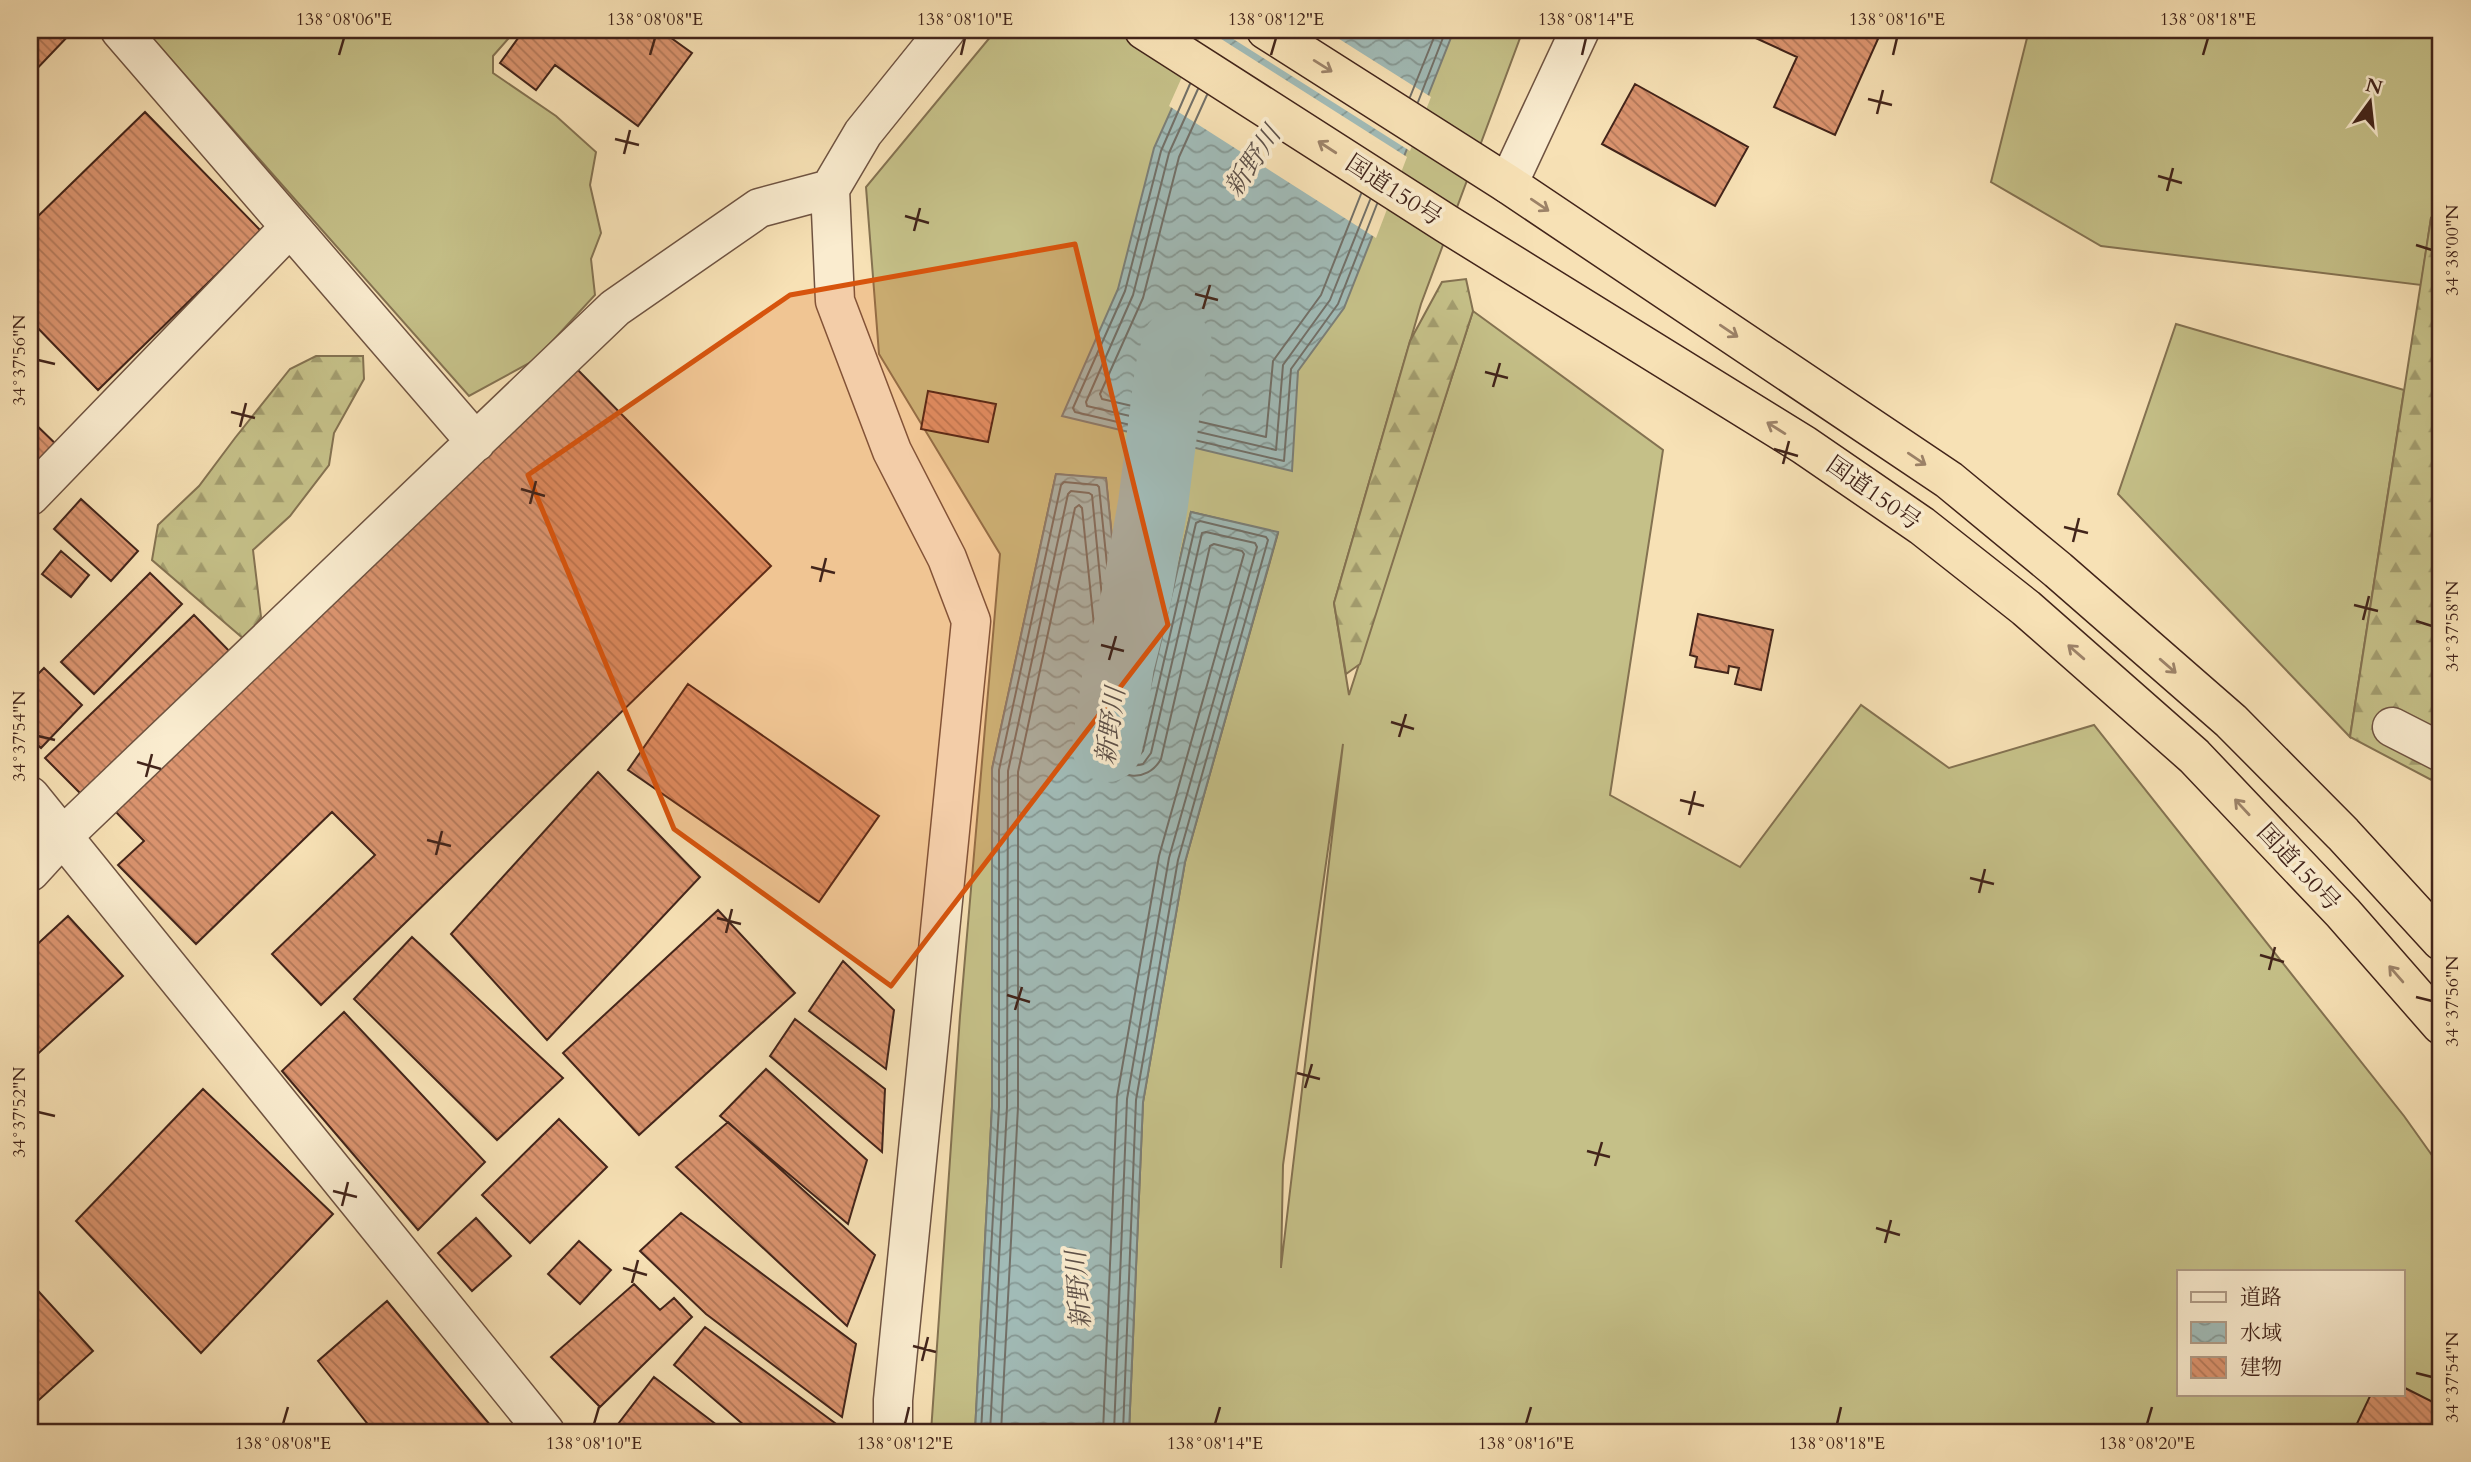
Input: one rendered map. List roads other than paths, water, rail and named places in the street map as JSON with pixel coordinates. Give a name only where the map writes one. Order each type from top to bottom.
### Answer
[{"type":"highway","name":"国道150号","points":[[1144,30],[1447,224],[1804,445],[1922,526],[2026,608],[2194,756],[2343,913],[2441,1025]]},
{"type":"highway","points":[[1266,30],[1495,176],[1949,480],[2057,569],[2231,721],[2343,834],[2441,941]]},
{"type":"street","points":[[120,30],[476,442]]},
{"type":"street","points":[[893,1432],[893,1400],[971,621],[947,558],[892,451],[835,302],[830,189],[863,132],[946,30]]},
{"type":"street","points":[[1495,176],[1580,30]]},
{"type":"street","points":[[30,872],[62,837],[615,308],[759,208],[830,189]]},
{"type":"street","points":[[30,496],[290,226]]},
{"type":"street","points":[[2392,727],[2441,752]]},
{"type":"street","points":[[30,796],[545,1432]]},
{"type":"water","points":[[1207,30],[1454,30],[1344,308],[1298,371],[1292,471],[1062,416],[1118,289],[1154,148]]},
{"type":"water","points":[[1056,474],[1106,478],[1134,756],[1191,512],[1278,532],[1185,862],[1143,1102],[1129,1432],[975,1432],[992,1107],[992,769]]},
{"type":"waterway","name":"新野川","points":[[1107,747],[1119,665],[1137,594],[1153,504],[1170,371],[1177,344]]}]
